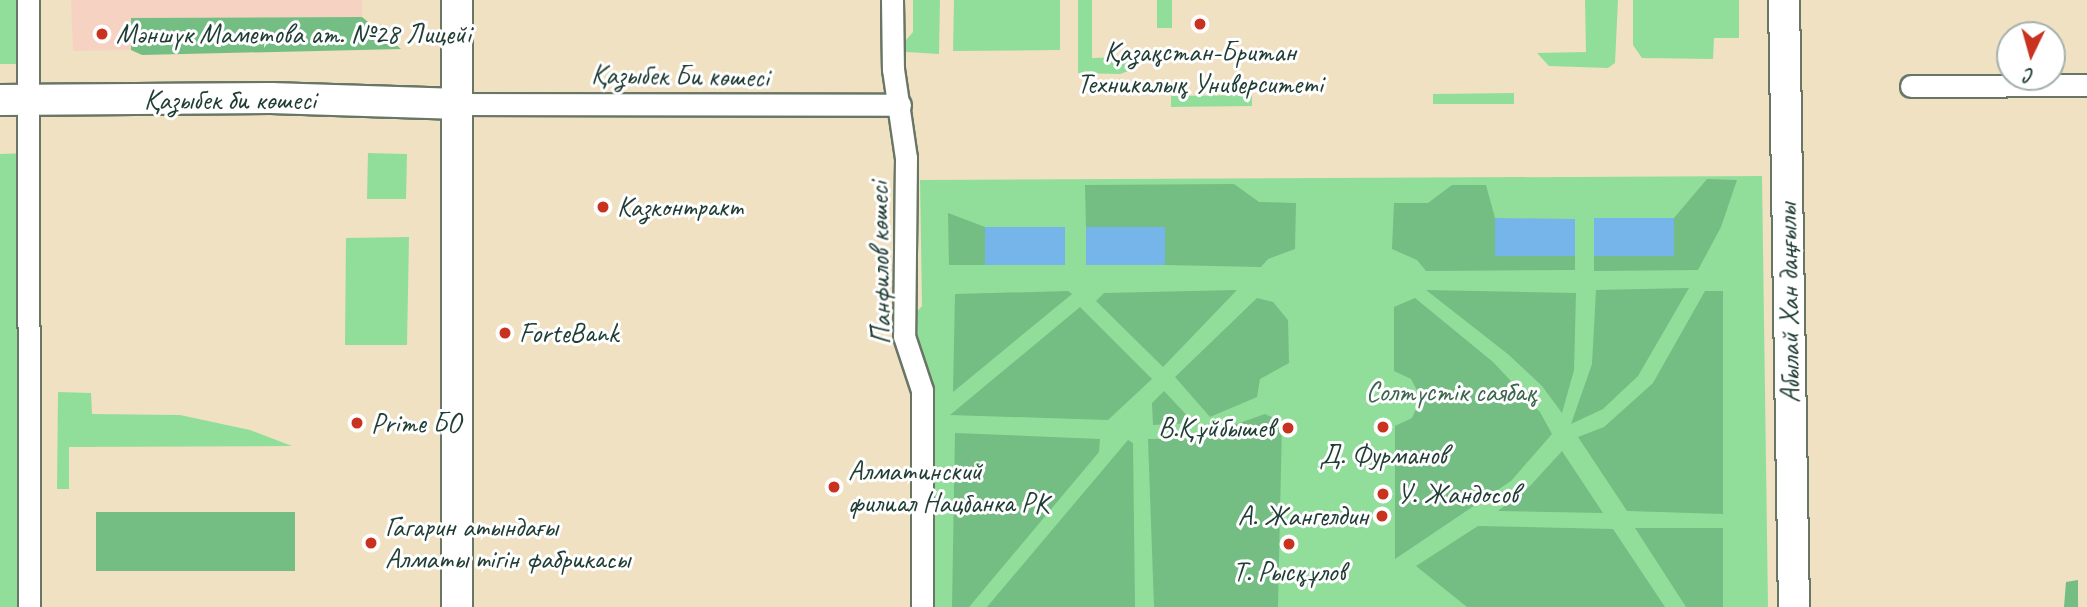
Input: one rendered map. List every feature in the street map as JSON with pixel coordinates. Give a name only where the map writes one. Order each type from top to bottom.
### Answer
[{"type":"street","points":[[28,0],[14,100],[29,607]]},
{"type":"street","points":[[457,0],[460,104],[457,607]]},
{"type":"street","name":"Панфилов көшесі","points":[[892,0],[893,69],[906,158],[904,336],[922,390],[922,607]]},
{"type":"street","name":"Абылай Хан даңғылы","points":[[1784,0],[1794,607]]},
{"type":"street","points":[[1911,86],[2087,85]]},
{"type":"street","name":"Қазыбек би көшесі","points":[[14,100],[271,98],[460,104]]},
{"type":"street","name":"Қазыбек Би көшесі","points":[[460,104],[900,105]]},
{"type":"shaded area","name":"Мәншүк Маметова ат. №28 Лицейі","points":[[71,0],[362,0],[362,17],[131,18],[131,50],[73,51]]},
{"type":"green space","points":[[0,0],[28,0],[28,64],[0,64]]},
{"type":"green space","points":[[913,0],[940,0],[939,54],[906,52],[906,40],[913,32]]},
{"type":"green space","points":[[954,0],[1060,0],[1060,50],[953,51]]},
{"type":"green space","points":[[1078,0],[1092,0],[1092,58],[1146,56],[1137,68],[1120,74],[1078,73]]},
{"type":"green space","points":[[1157,0],[1172,0],[1172,28],[1157,28]]},
{"type":"green space","points":[[1585,0],[1618,0],[1615,63],[1608,68],[1549,66],[1537,53],[1586,52]]},
{"type":"green space","points":[[1633,0],[1739,0],[1739,38],[1714,38],[1713,59],[1642,58],[1633,45]]},
{"type":"green space","points":[[362,17],[401,49],[142,55],[131,50],[131,18]]},
{"type":"green space","points":[[1514,93],[1514,104],[1433,104],[1433,94]]},
{"type":"green space","points":[[1252,95],[1252,106],[1171,107],[1171,96]]},
{"type":"green space","points":[[29,153],[29,607],[0,607],[0,154]]},
{"type":"green space","points":[[368,153],[407,154],[406,199],[367,199]]},
{"type":"green space","name":"Солтүстік саябақ","points":[[1762,176],[1768,607],[930,607],[912,317],[922,306],[920,180]]},
{"type":"green space","points":[[1707,179],[1737,180],[1721,227],[1698,270],[1594,271],[1594,256],[1674,256],[1674,218]]},
{"type":"green space","points":[[1234,184],[1259,202],[1296,203],[1295,249],[1268,259],[1261,267],[1165,265],[1165,227],[1086,227],[1085,185]]},
{"type":"green space","points":[[1452,185],[1486,185],[1495,218],[1495,256],[1575,256],[1575,270],[1426,271],[1417,260],[1392,249],[1394,203],[1428,203]]},
{"type":"green space","points":[[948,213],[985,227],[985,265],[949,265]]},
{"type":"green space","points":[[409,237],[407,345],[345,345],[346,238]]},
{"type":"green space","points":[[1689,288],[1638,376],[1603,409],[1571,424],[1592,364],[1596,290]]},
{"type":"green space","points":[[1237,290],[1163,367],[1096,301],[1104,293]]},
{"type":"green space","points":[[1426,290],[1576,293],[1574,370],[1562,413],[1542,386],[1509,355]]},
{"type":"green space","points":[[1068,291],[1072,294],[953,392],[955,294]]},
{"type":"green space","points":[[1705,291],[1723,291],[1723,514],[1627,511],[1578,437],[1604,427],[1653,383]]},
{"type":"green space","points":[[1257,298],[1273,302],[1288,320],[1289,363],[1260,379],[1257,397],[1210,417],[1175,377]]},
{"type":"green space","points":[[1415,298],[1493,362],[1540,412],[1552,434],[1511,481],[1395,559],[1395,426],[1412,418],[1421,398],[1411,379],[1394,371],[1394,307]]},
{"type":"green space","points":[[1080,307],[1152,379],[1108,420],[950,415]]},
{"type":"green space","points":[[1164,391],[1194,423],[1153,425],[1152,403]]},
{"type":"green space","points":[[58,392],[91,393],[92,414],[180,415],[250,430],[292,446],[69,447],[69,489],[57,489]]},
{"type":"green space","points":[[1265,414],[1282,422],[1278,607],[1154,607],[1148,439],[1197,438]]},
{"type":"green space","points":[[955,433],[1100,439],[1099,452],[969,607],[952,607]]},
{"type":"green space","points":[[1128,440],[1133,443],[1135,607],[987,607]]},
{"type":"green space","points":[[1562,451],[1603,513],[1498,511],[1530,486]]},
{"type":"green space","points":[[96,512],[295,512],[295,571],[96,571]]},
{"type":"green space","points":[[1478,526],[1613,529],[1665,607],[1467,607],[1416,566]]},
{"type":"green space","points":[[1635,528],[1723,528],[1723,607],[1686,607]]},
{"type":"green space","points":[[2078,580],[2078,607],[2064,607],[2066,582]]},
{"type":"water","points":[[1495,218],[1575,219],[1575,256],[1495,256]]},
{"type":"water","points":[[1594,218],[1674,218],[1674,256],[1594,256]]},
{"type":"water","points":[[985,227],[1065,227],[1065,265],[985,265]]},
{"type":"water","points":[[1086,227],[1165,227],[1165,265],[1086,265]]},
{"type":"place","name":"Қазақстан-Британ Техникалық Университеті","points":[[1200,24]]},
{"type":"place","name":"Мәншүк Маметова ат. №28 Лицейі","points":[[102,34]]},
{"type":"place","name":"Казконтракт","points":[[603,207]]},
{"type":"place","name":"ForteBank","points":[[505,333]]},
{"type":"place","name":"Prime БО","points":[[357,423]]},
{"type":"place","name":"Д. Фурманов","points":[[1383,427]]},
{"type":"place","name":"В.Құйбышев","points":[[1288,428]]},
{"type":"place","name":"Алматинский филиал Нацбанка РК","points":[[834,487]]},
{"type":"place","name":"У. Жандосов","points":[[1383,494]]},
{"type":"place","name":"А. Жангелдин","points":[[1382,516]]},
{"type":"place","name":"Гагарин атындағы Алматы тігін фабрикасы","points":[[371,543]]},
{"type":"place","name":"Т. Рысқұлов","points":[[1289,544]]}]
